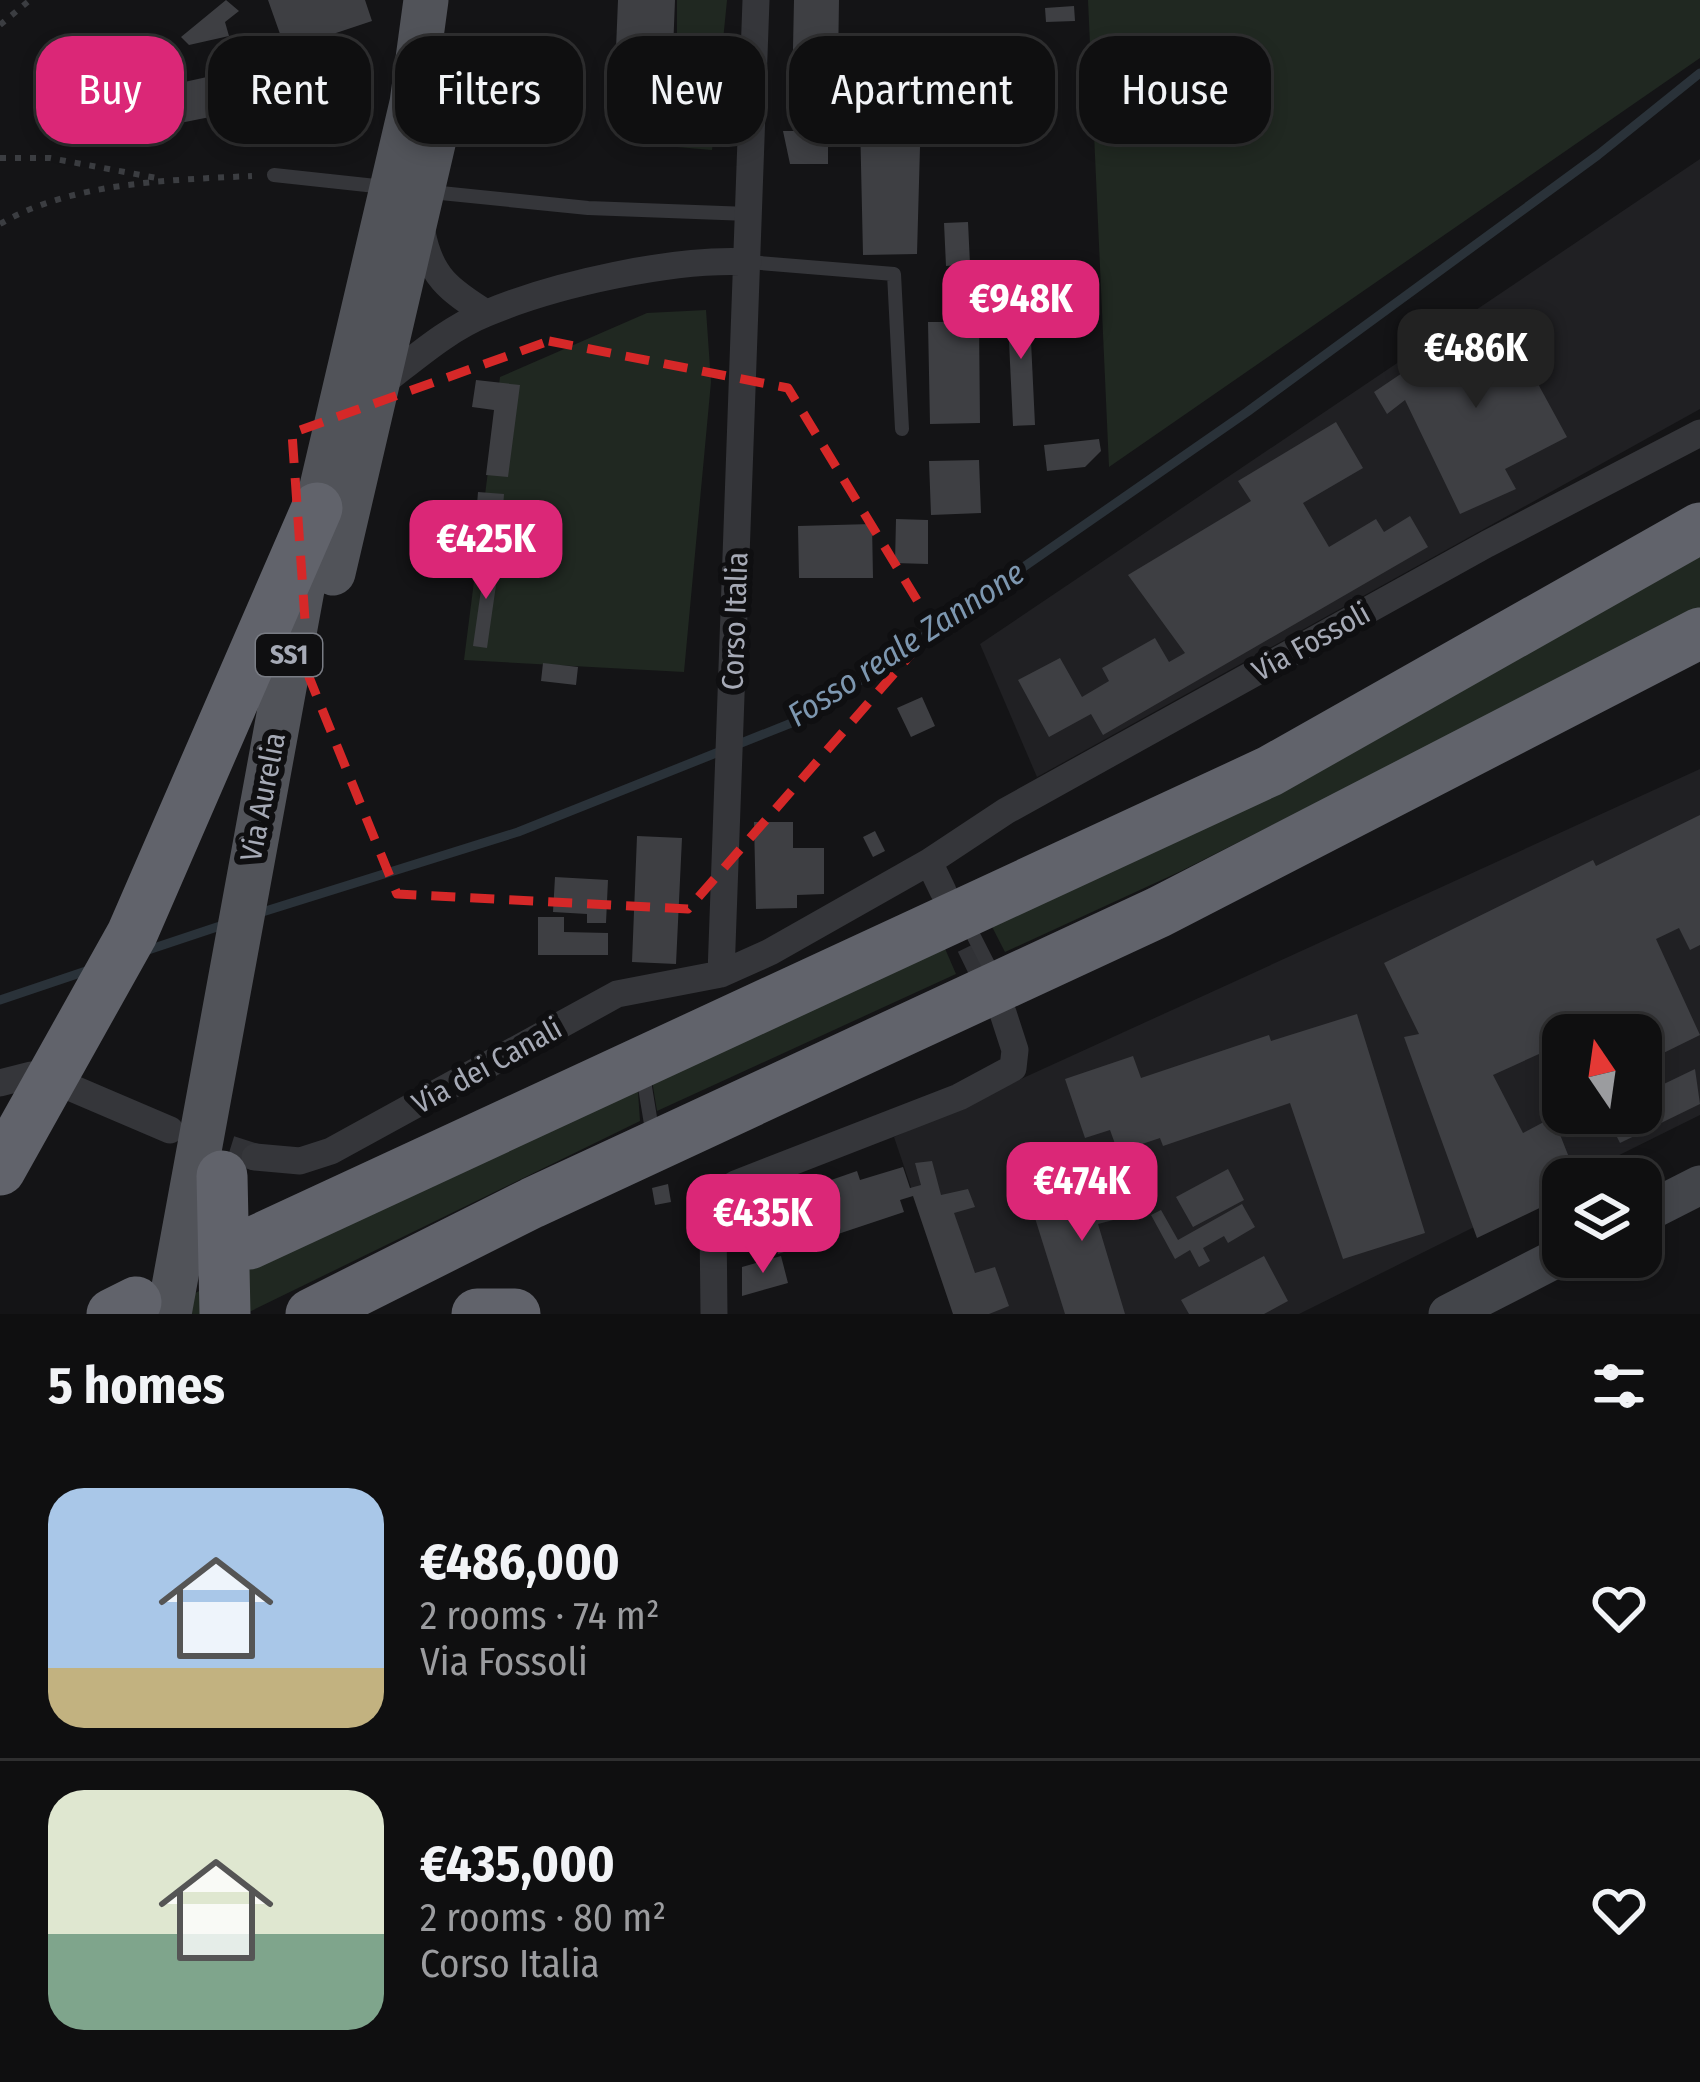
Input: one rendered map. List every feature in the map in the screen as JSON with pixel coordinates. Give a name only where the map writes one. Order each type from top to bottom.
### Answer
[{"type":"highway","points":[[4,1165],[132,934],[316,508]]},
{"type":"highway","points":[[249,1244],[710,1028],[952,902],[1122,841],[1270,771],[1700,527]]},
{"type":"highway","points":[[311,1314],[654,1147],[1001,1000],[1159,911],[1700,633]]},
{"type":"highway","points":[[224,1314],[239,1167]]},
{"type":"highway","points":[[477,1314],[515,1314]]},
{"type":"main road","name":"Via Aurelia","points":[[139,1310],[316,508],[412,103],[426,0]]},
{"type":"main road","name":"Via Aurelia","points":[[197,1314],[239,1167],[298,742],[442,106],[442,0]]},
{"type":"main road","points":[[1662,1204],[1700,1185]]},
{"type":"main road","points":[[1448,1314],[1542,1266]]},
{"type":"street","name":"Corso Italia","points":[[721,974],[756,0]]},
{"type":"street","points":[[418,216],[428,262],[440,282],[486,313]]},
{"type":"street","points":[[380,386],[436,342],[486,313],[671,263],[748,262]]},
{"type":"street","name":"Via Fossoli","points":[[929,862],[1027,799],[1487,544],[1700,433]]},
{"type":"street","points":[[721,974],[929,862],[952,902]]},
{"type":"street","name":"Via dei Canali","points":[[239,1167],[300,1161],[331,1151],[617,994],[721,974]]},
{"type":"street","points":[[714,1314],[713,1222],[735,1184],[959,1097],[1013,1068],[1015,1050],[1001,1000]]},
{"type":"street","points":[[0,1083],[32,1075]]},
{"type":"street","points":[[74,1088],[170,1130]]},
{"type":"lane","points":[[274,175],[588,208],[749,214]]},
{"type":"lane","points":[[748,262],[894,274],[902,429]]},
{"type":"lane","points":[[952,902],[1001,1000]]},
{"type":"lane","points":[[641,1060],[654,1147]]},
{"type":"path","points":[[0,25],[30,0]]},
{"type":"path","points":[[0,158],[50,158],[166,180]]},
{"type":"path","points":[[0,224],[27,209],[166,180],[274,175]]},
{"type":"highlighted area","points":[[549,341],[788,388],[934,628],[688,909],[397,894],[309,677],[292,433]]},
{"type":"shaded area","points":[[677,0],[727,0],[723,36],[677,36]]},
{"type":"shaded area","points":[[1088,0],[1700,0],[1700,58],[1109,467],[1094,144],[1271,144],[1271,36],[1090,36]]},
{"type":"shaded area","points":[[677,144],[713,144],[712,150]]},
{"type":"shaded area","points":[[1700,159],[1700,409],[1037,777],[980,644]]},
{"type":"shaded area","points":[[706,310],[711,382],[684,672],[464,660],[500,377],[647,313]]},
{"type":"shaded area","points":[[1700,548],[1700,610],[1179,872],[1005,952],[987,917]]},
{"type":"shaded area","points":[[1700,769],[1700,1115],[1662,1134],[1662,1014],[1542,1014],[1542,1134],[1662,1134],[1613,1158],[1542,1158],[1542,1193],[1299,1314],[954,1314],[894,1137]]},
{"type":"shaded area","points":[[940,937],[956,974],[657,1111],[651,1074]]},
{"type":"shaded area","points":[[637,1078],[640,1121],[245,1314],[152,1314]]},
{"type":"building","points":[[226,0],[239,11],[225,22],[229,36],[208,36],[208,41],[189,45],[182,36]]},
{"type":"building","points":[[268,0],[365,0],[372,21],[327,36],[281,36]]},
{"type":"building","points":[[618,0],[675,0],[674,36],[617,36]]},
{"type":"building","points":[[794,0],[839,0],[838,36],[793,36]]},
{"type":"building","points":[[1074,6],[1075,21],[1046,22],[1045,8]]},
{"type":"building","points":[[207,77],[208,117],[184,122],[184,82]]},
{"type":"building","points":[[783,131],[789,131],[789,144],[828,144],[828,164],[790,164]]},
{"type":"building","points":[[861,144],[920,144],[917,254],[863,255]]},
{"type":"building","points":[[968,222],[970,264],[946,266],[944,223]]},
{"type":"building","points":[[968,277],[969,295],[948,296],[947,279]]},
{"type":"building","points":[[1007,299],[1029,299],[1035,425],[1013,426]]},
{"type":"building","points":[[1497,309],[1567,437],[1505,469],[1516,489],[1460,514],[1405,400],[1387,414],[1374,392]]},
{"type":"building","points":[[928,322],[979,322],[980,423],[930,424]]},
{"type":"building","points":[[476,380],[520,385],[508,477],[486,475],[494,410],[472,407]]},
{"type":"building","points":[[1336,422],[1363,468],[1303,503],[1329,547],[1376,519],[1384,532],[1410,516],[1428,547],[1103,735],[1091,714],[1049,737],[1018,680],[1060,658],[1082,697],[1109,681],[1102,668],[1155,638],[1169,662],[1185,653],[1128,575],[1251,501],[1238,481]]},
{"type":"building","points":[[1099,439],[1101,451],[1085,467],[1047,471],[1044,445]]},
{"type":"building","points":[[979,460],[981,513],[931,515],[929,461]]},
{"type":"building","points":[[478,492],[504,494],[502,522],[483,520],[482,543],[474,543]]},
{"type":"building","points":[[896,519],[928,520],[928,564],[895,563]]},
{"type":"building","points":[[872,524],[873,578],[799,578],[798,526]]},
{"type":"building","points":[[486,555],[500,557],[487,648],[473,646]]},
{"type":"building","points":[[543,663],[578,667],[576,685],[541,681]]},
{"type":"building","points":[[922,697],[935,726],[911,737],[897,708]]},
{"type":"building","points":[[1700,815],[1700,945],[1690,950],[1679,928],[1656,939],[1700,1035],[1662,1054],[1662,1014],[1542,1014],[1542,1064],[1539,1054],[1493,1075],[1523,1133],[1542,1123],[1542,1134],[1560,1134],[1569,1158],[1542,1158],[1542,1207],[1477,1238],[1404,1037],[1419,1034],[1384,963],[1593,860],[1596,866]]},
{"type":"building","points":[[754,822],[793,822],[793,848],[824,848],[824,894],[797,895],[797,908],[756,909]]},
{"type":"building","points":[[875,831],[885,851],[873,857],[863,837]]},
{"type":"building","points":[[637,836],[682,838],[676,964],[632,962]]},
{"type":"building","points":[[555,877],[608,880],[606,923],[587,923],[587,914],[553,912]]},
{"type":"building","points":[[538,917],[564,917],[564,932],[608,933],[608,955],[538,955]]},
{"type":"building","points":[[1357,1014],[1425,1233],[1343,1259],[1290,1103],[1163,1146],[1160,1138],[1118,1152],[1110,1130],[1085,1138],[1065,1079],[1133,1056],[1141,1078],[1269,1035],[1271,1041]]},
{"type":"building","points":[[1695,1069],[1700,1104],[1662,1123],[1662,1085]]},
{"type":"building","points":[[1616,1134],[1638,1134],[1620,1143]]},
{"type":"building","points":[[932,1161],[941,1195],[968,1189],[975,1207],[954,1213],[975,1273],[995,1267],[1009,1306],[989,1314],[953,1314],[913,1196],[900,1200],[904,1212],[778,1254],[762,1204],[857,1171],[860,1180],[903,1167],[910,1188],[921,1185],[915,1163]]},
{"type":"building","points":[[1228,1169],[1244,1200],[1193,1227],[1176,1197]]},
{"type":"building","points":[[1117,1174],[1132,1215],[1098,1224],[1125,1314],[1065,1314],[1030,1202]]},
{"type":"building","points":[[668,1184],[671,1202],[655,1205],[652,1188]]},
{"type":"building","points":[[1242,1204],[1255,1227],[1228,1243],[1224,1236],[1203,1248],[1210,1261],[1199,1267],[1190,1250],[1175,1259],[1151,1215],[1161,1210],[1178,1240]]},
{"type":"building","points":[[781,1256],[788,1283],[742,1296],[742,1267]]},
{"type":"building","points":[[1264,1256],[1288,1301],[1264,1314],[1189,1314],[1181,1300]]},
{"type":"waterway","name":"Fosso reale Zannone","points":[[256,914],[518,832],[809,716],[1247,412],[1598,155],[1700,73]]},
{"type":"waterway","name":"Fosso reale Zannone","points":[[142,952],[229,923]]},
{"type":"waterway","name":"Fosso reale Zannone","points":[[0,1000],[92,969]]},
{"type":"tunnel","points":[[952,909],[996,999]]},
{"type":"tunnel","points":[[191,1137],[255,1157]]}]
